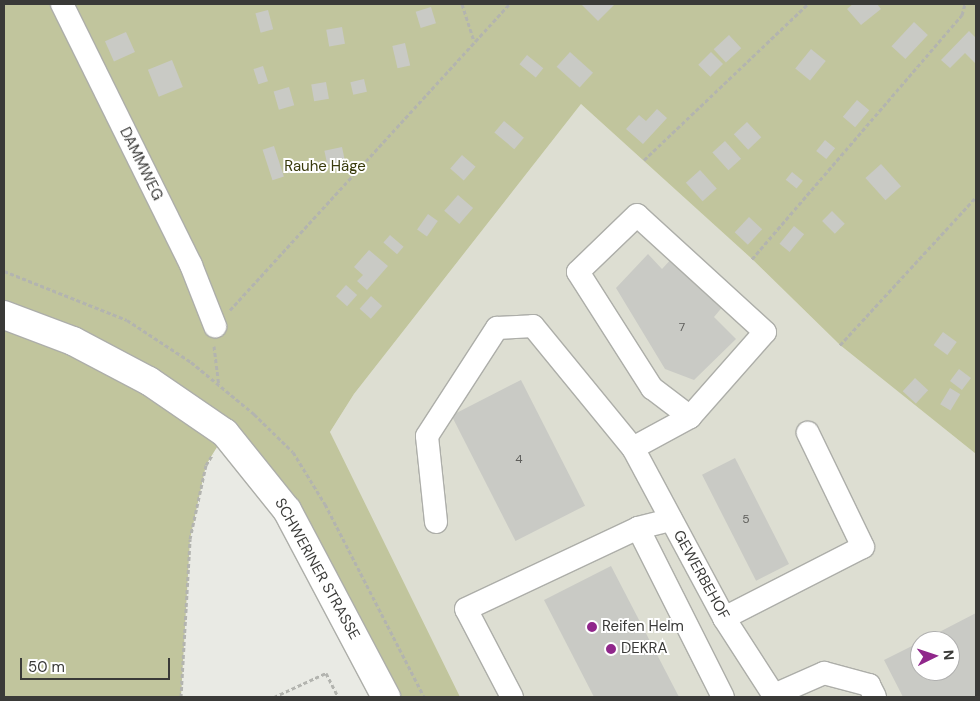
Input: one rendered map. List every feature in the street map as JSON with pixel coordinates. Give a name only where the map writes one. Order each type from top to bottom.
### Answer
[{"type":"main road","name":"SCHWERINER STRASSE","points":[[4,315],[73,341],[149,381],[225,433],[287,510],[386,697]]},
{"type":"street","name":"DAMMWEG","points":[[62,4],[191,265],[215,326]]},
{"type":"street","points":[[633,448],[690,417],[765,332],[637,215],[578,272],[652,388],[690,417]]},
{"type":"street","name":"GEWERBEHOF","points":[[436,522],[427,436],[497,328],[533,326],[633,448],[724,618],[774,696]]},
{"type":"street","points":[[724,618],[863,547],[808,433]]},
{"type":"street","points":[[512,697],[466,609],[638,528],[671,520]]},
{"type":"street","points":[[638,528],[724,697]]},
{"type":"street","points":[[774,696],[824,673],[869,685],[875,697]]},
{"type":"path","points":[[462,4],[474,42]]},
{"type":"path","points":[[219,385],[215,365],[215,326],[508,4]]},
{"type":"path","points":[[644,160],[808,4]]},
{"type":"path","points":[[752,259],[962,15],[965,4]]},
{"type":"path","points":[[840,346],[976,197]]},
{"type":"path","points":[[181,697],[190,539],[206,465],[225,433]]},
{"type":"path","points":[[274,697],[326,673],[338,697]]},
{"type":"shaded area","points":[[581,104],[752,259],[840,345],[976,454],[976,697],[445,697],[330,432],[354,394]]},
{"type":"green space","name":"Rauhe Häge","points":[[4,4],[976,4],[976,454],[840,345],[752,259],[581,104],[354,394],[330,432],[460,697],[386,697],[225,434],[206,465],[190,539],[181,697],[4,697]]},
{"type":"building","points":[[581,4],[615,4],[598,21]]},
{"type":"building","points":[[853,4],[877,4],[881,9],[861,25],[847,9]]},
{"type":"building","points":[[431,7],[436,23],[421,28],[416,12]]},
{"type":"building","points":[[268,10],[273,29],[261,33],[255,13]]},
{"type":"building","points":[[914,22],[928,35],[905,59],[891,46]]},
{"type":"building","points":[[342,27],[345,44],[329,47],[326,30]]},
{"type":"building","points":[[969,31],[976,38],[976,64],[965,53],[950,68],[941,60]]},
{"type":"building","points":[[126,32],[135,52],[114,61],[105,41]]},
{"type":"building","points":[[729,35],[741,48],[726,62],[714,49]]},
{"type":"building","points":[[405,43],[410,65],[398,68],[392,46]]},
{"type":"building","points":[[811,49],[826,61],[810,80],[795,68]]},
{"type":"building","points":[[570,52],[593,73],[580,88],[557,67]]},
{"type":"building","points":[[711,52],[723,64],[710,77],[698,65]]},
{"type":"building","points":[[527,55],[543,68],[536,78],[519,64]]},
{"type":"building","points":[[172,60],[183,87],[159,97],[148,70]]},
{"type":"building","points":[[263,66],[268,81],[258,84],[253,69]]},
{"type":"building","points":[[364,79],[367,92],[353,95],[350,82]]},
{"type":"building","points":[[326,82],[329,99],[314,101],[311,85]]},
{"type":"building","points":[[289,87],[294,105],[279,110],[274,91]]},
{"type":"building","points":[[857,100],[869,110],[855,127],[843,117]]},
{"type":"building","points":[[657,109],[667,118],[643,144],[626,129],[639,115],[646,121]]},
{"type":"building","points":[[504,121],[524,138],[514,149],[494,132]]},
{"type":"building","points":[[747,122],[761,137],[748,150],[734,134]]},
{"type":"building","points":[[825,140],[835,148],[826,159],[816,151]]},
{"type":"building","points":[[725,141],[741,159],[728,170],[712,152]]},
{"type":"building","points":[[274,146],[284,176],[272,180],[263,150]]},
{"type":"building","points":[[342,147],[345,161],[327,164],[324,151]]},
{"type":"building","points":[[462,155],[476,167],[464,180],[450,169]]},
{"type":"building","points":[[881,164],[901,186],[885,200],[865,178]]},
{"type":"building","points":[[700,170],[717,189],[703,201],[686,183]]},
{"type":"building","points":[[792,172],[803,181],[797,189],[786,180]]},
{"type":"building","points":[[458,195],[473,208],[459,224],[444,211]]},
{"type":"building","points":[[832,211],[845,224],[835,234],[822,221]]},
{"type":"building","points":[[428,214],[438,221],[427,236],[417,230]]},
{"type":"building","points":[[749,217],[762,229],[748,245],[735,232]]},
{"type":"building","points":[[794,226],[804,234],[790,252],[780,244]]},
{"type":"building","points":[[390,235],[404,247],[397,254],[383,243]]},
{"type":"building","points":[[369,250],[388,266],[367,290],[357,281],[363,275],[354,267]]},
{"type":"building","points":[[648,254],[662,269],[674,256],[724,305],[714,317],[736,339],[694,380],[665,369],[616,288]]},
{"type":"building","points":[[346,285],[357,295],[347,306],[336,296]]},
{"type":"building","points":[[371,296],[382,306],[371,319],[360,309]]},
{"type":"building","points":[[943,332],[957,342],[947,355],[934,345]]},
{"type":"building","points":[[959,369],[971,378],[962,390],[950,381]]},
{"type":"building","points":[[915,378],[928,390],[916,403],[903,391]]},
{"type":"building","points":[[521,380],[585,506],[516,541],[452,415]]},
{"type":"building","points":[[950,388],[960,394],[951,410],[940,404]]},
{"type":"building","points":[[735,458],[789,564],[756,581],[702,475]]},
{"type":"building","name":"DEKRA","points":[[611,566],[679,697],[594,697],[544,600]]},
{"type":"building","points":[[976,613],[976,697],[903,697],[884,660],[910,647],[910,681],[960,681],[960,631],[941,631]]},
{"type":"place","name":"Reifen Helm","points":[[592,627]]},
{"type":"place","name":"DEKRA","points":[[611,649]]}]
